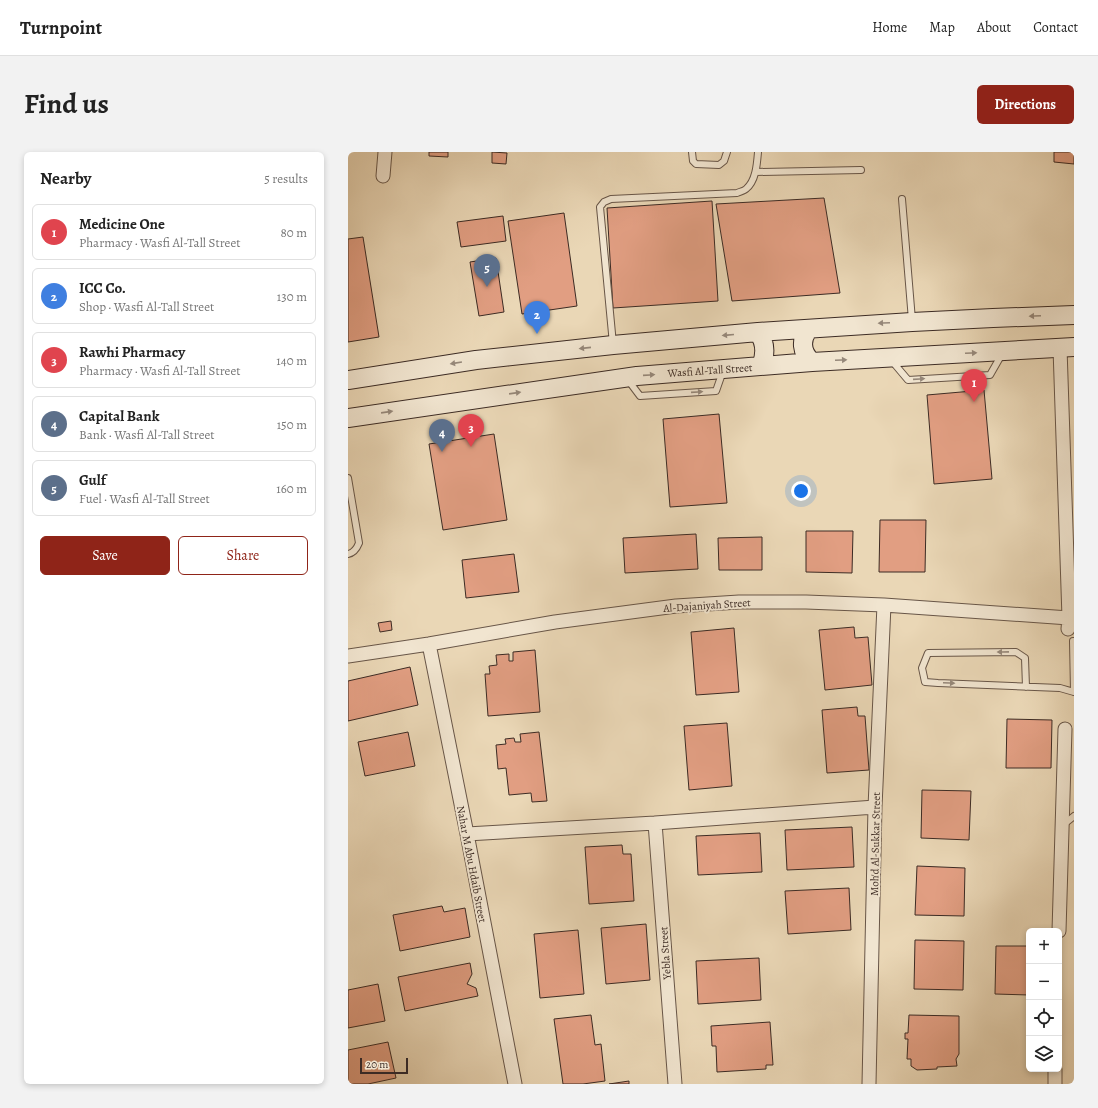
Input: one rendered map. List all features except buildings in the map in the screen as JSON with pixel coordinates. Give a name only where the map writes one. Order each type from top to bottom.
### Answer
[{"type":"main road","points":[[348,380],[476,360],[613,345],[758,332],[831,326],[1074,315]]},
{"type":"main road","points":[[809,329],[805,334],[803,346],[807,358],[812,362]]},
{"type":"main road","points":[[758,332],[765,349],[760,366]]},
{"type":"main road","name":"Wasfi Al-Tall Street","points":[[348,418],[626,377],[812,362],[1067,348]]},
{"type":"street","points":[[383,176],[385,152]]},
{"type":"street","points":[[1067,348],[1070,630]]},
{"type":"street","name":"Al-Dajaniyah Street","points":[[348,656],[429,644],[556,622],[676,606],[739,602],[884,605],[1070,630]]},
{"type":"street","name":"Moh'd Al-Sukkar Street","points":[[869,1084],[875,807],[884,605]]},
{"type":"street","name":"Nahar M Abu Hdaib Street","points":[[429,644],[515,1084]]},
{"type":"street","points":[[1059,928],[1068,848],[1062,827],[1065,729]]},
{"type":"street","points":[[467,834],[656,823],[875,807]]},
{"type":"street","name":"Yebla Street","points":[[656,823],[675,1084]]},
{"type":"street","points":[[1055,1072],[1055,1084]]},
{"type":"lane","points":[[692,152],[693,161],[696,164],[719,165],[724,161],[727,152]]},
{"type":"lane","points":[[613,345],[600,207],[604,202],[611,199],[737,193],[746,189],[752,180],[756,172],[758,152]]},
{"type":"lane","points":[[756,172],[861,170]]},
{"type":"lane","points":[[902,199],[912,322]]},
{"type":"lane","points":[[348,478],[359,543],[355,551],[348,554]]},
{"type":"lane","points":[[1026,686],[1025,658],[1016,652],[928,653],[922,668],[925,682],[1060,688],[1074,692],[1070,630]]},
{"type":"lane","points":[[1062,827],[1074,816]]},
{"type":"place","name":"Gulf","points":[[487,287]]},
{"type":"place","name":"ICC Co.","points":[[537,334]]},
{"type":"place","name":"Medicine One","points":[[974,402]]},
{"type":"place","name":"Rawhi Pharmacy","points":[[471,447]]},
{"type":"place","name":"Capital Bank","points":[[442,452]]}]
